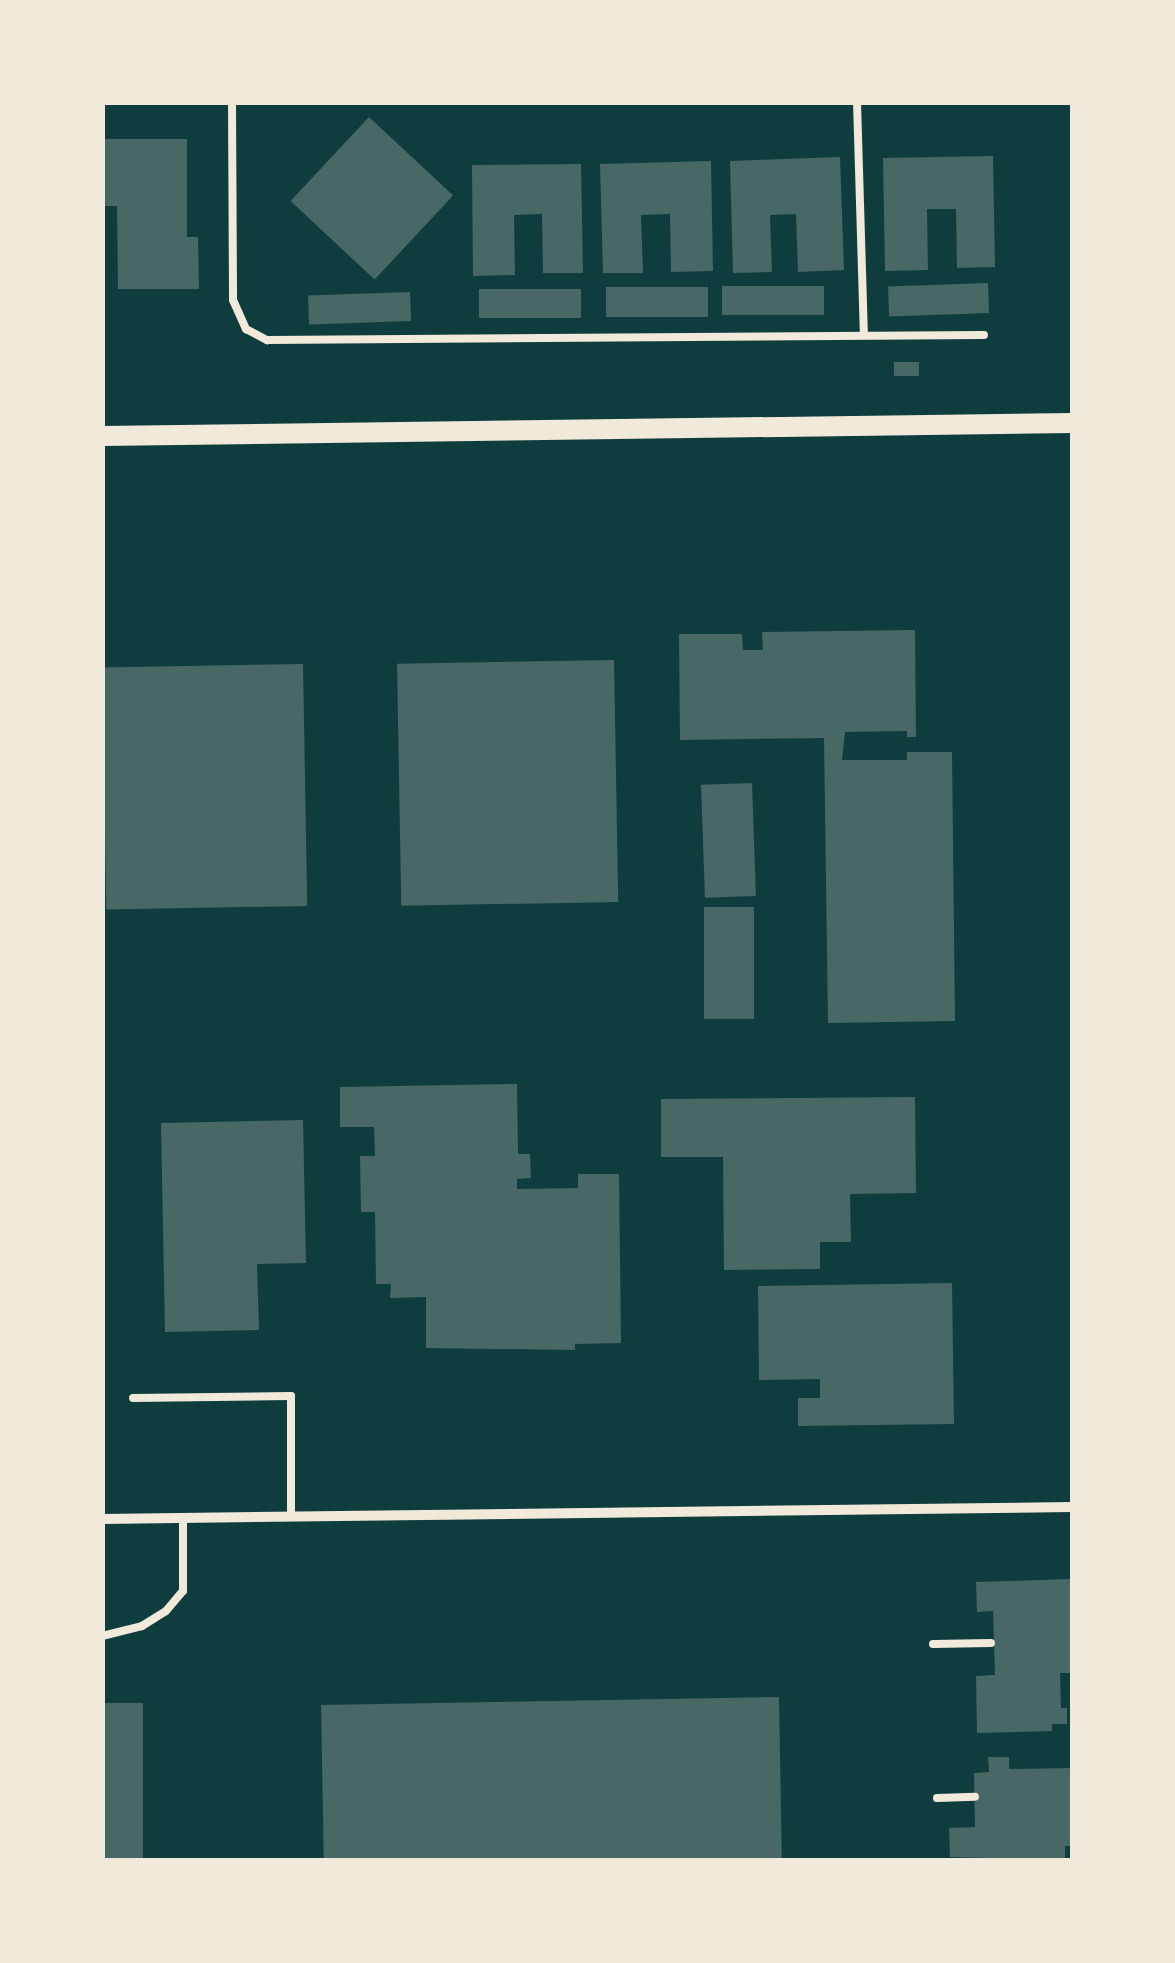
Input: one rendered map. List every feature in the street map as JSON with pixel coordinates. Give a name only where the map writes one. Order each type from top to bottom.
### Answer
[{"type":"main road","points":[[102,436],[1072,422]]},
{"type":"street","points":[[102,1520],[1072,1506]]},
{"type":"lane","points":[[232,102],[233,300],[246,329],[266,340],[984,335]]},
{"type":"lane","points":[[857,102],[864,335]]},
{"type":"lane","points":[[133,1398],[291,1396],[291,1517]]},
{"type":"lane","points":[[102,1636],[142,1626],[166,1611],[182,1591],[183,1519]]},
{"type":"lane","points":[[933,1644],[991,1643]]},
{"type":"lane","points":[[937,1798],[975,1797]]},
{"type":"building","points":[[369,117],[453,195],[375,280],[291,201]]},
{"type":"building","points":[[102,139],[187,139],[187,237],[198,237],[199,289],[118,289],[117,206],[102,206]]},
{"type":"building","points":[[993,156],[995,267],[957,268],[956,209],[927,209],[928,270],[885,271],[883,158]]},
{"type":"building","points":[[840,157],[844,270],[798,272],[796,214],[770,215],[772,272],[733,273],[730,161]]},
{"type":"building","points":[[711,161],[713,271],[671,272],[670,214],[641,215],[643,273],[603,273],[600,164]]},
{"type":"building","points":[[581,164],[583,273],[543,273],[542,214],[514,215],[515,275],[473,276],[472,165]]},
{"type":"building","points":[[988,283],[989,313],[889,316],[888,286]]},
{"type":"building","points":[[722,286],[824,286],[824,315],[722,315]]},
{"type":"building","points":[[606,287],[708,287],[708,317],[606,317]]},
{"type":"building","points":[[479,289],[581,289],[581,318],[479,318]]},
{"type":"building","points":[[410,292],[411,321],[309,325],[308,296]]},
{"type":"building","points":[[894,362],[919,362],[919,376],[894,376]]},
{"type":"building","points":[[915,630],[916,737],[907,737],[907,731],[845,732],[842,760],[907,760],[907,752],[952,752],[955,1021],[828,1023],[824,738],[680,740],[679,634],[742,634],[743,650],[763,650],[762,632]]},
{"type":"building","points":[[614,660],[618,902],[401,906],[397,664]]},
{"type":"building","points":[[303,664],[307,906],[106,909],[102,668]]},
{"type":"building","points":[[752,783],[756,896],[705,898],[701,785]]},
{"type":"building","points":[[704,907],[754,907],[754,1019],[704,1019]]},
{"type":"building","points":[[517,1084],[518,1154],[530,1154],[531,1178],[517,1179],[517,1189],[578,1188],[578,1174],[619,1174],[621,1343],[575,1344],[575,1350],[426,1348],[426,1297],[390,1298],[391,1284],[376,1284],[375,1212],[361,1212],[360,1156],[375,1156],[374,1127],[340,1127],[340,1087]]},
{"type":"building","points":[[915,1097],[916,1193],[850,1194],[851,1242],[820,1242],[820,1269],[724,1270],[723,1157],[661,1157],[661,1099]]},
{"type":"building","points":[[303,1120],[306,1263],[257,1264],[259,1330],[165,1332],[161,1123]]},
{"type":"building","points":[[952,1283],[954,1424],[798,1426],[798,1398],[820,1398],[820,1379],[759,1380],[758,1286]]},
{"type":"building","points":[[1072,1579],[1072,1673],[1060,1673],[1061,1708],[1067,1708],[1067,1724],[1052,1724],[1052,1731],[977,1733],[976,1676],[995,1675],[993,1611],[977,1612],[976,1582]]},
{"type":"building","points":[[779,1697],[782,1860],[324,1860],[321,1705]]},
{"type":"building","points":[[102,1703],[143,1703],[143,1860],[102,1860]]},
{"type":"building","points":[[988,1757],[1009,1757],[1009,1769],[1072,1768],[1072,1846],[1065,1846],[1065,1860],[950,1857],[949,1828],[975,1827],[974,1773],[989,1772]]}]
